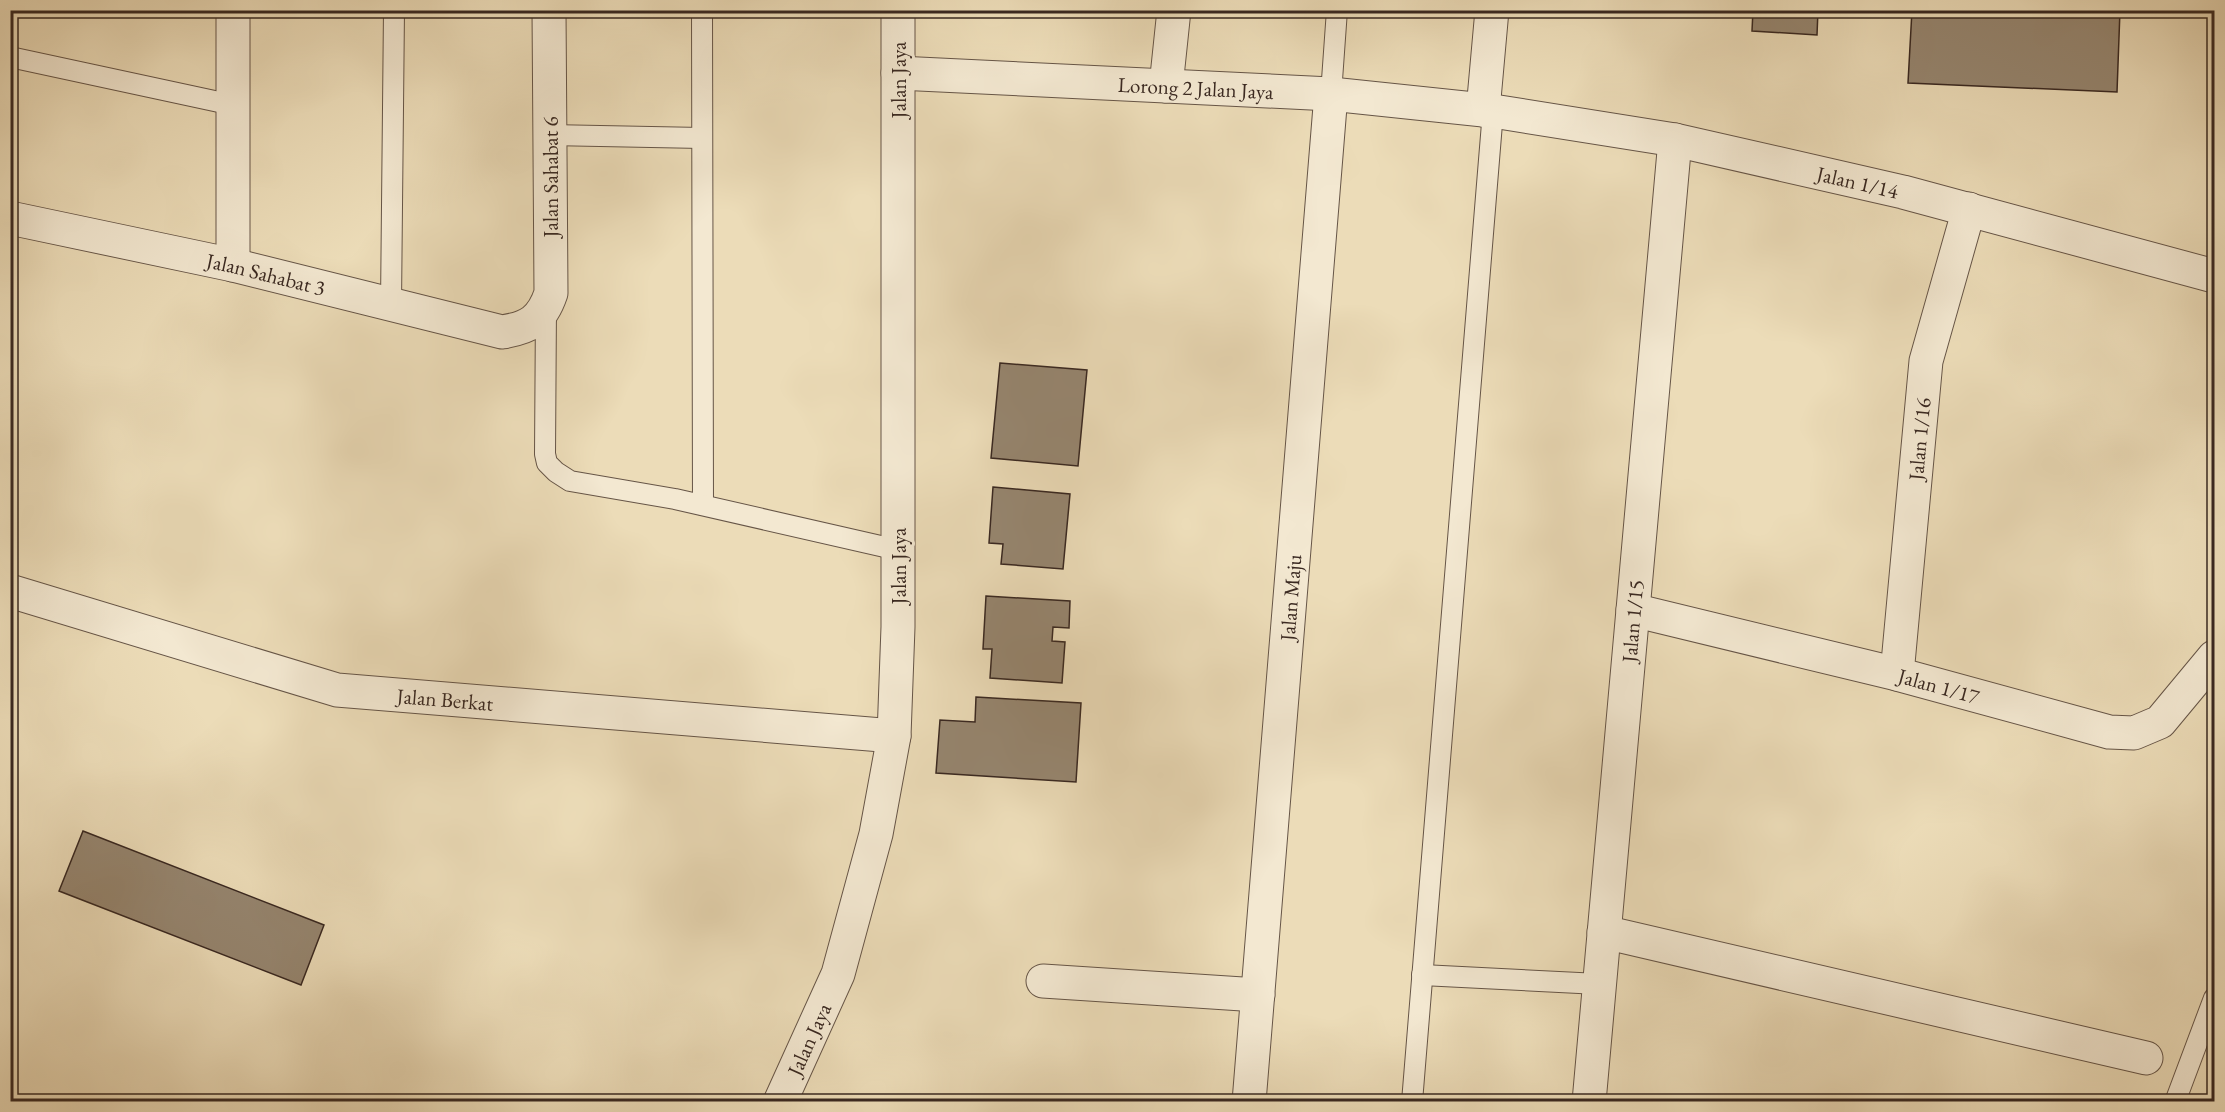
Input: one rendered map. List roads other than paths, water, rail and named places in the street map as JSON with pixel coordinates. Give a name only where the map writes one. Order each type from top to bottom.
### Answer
[{"type":"street","points":[[233,10],[233,266]]},
{"type":"street","name":"Jalan Sahabat 6","points":[[546,306],[551,293],[549,10]]},
{"type":"street","name":"Jalan Jaya","points":[[780,1101],[838,974],[876,834],[894,736],[898,627],[898,10]]},
{"type":"street","points":[[1166,86],[1174,10]]},
{"type":"street","points":[[1488,111],[1492,10]]},
{"type":"street","name":"Lorong 2 Jalan Jaya","points":[[898,73],[1331,94],[1488,111]]},
{"type":"street","name":"Jalan Maju","points":[[1249,1101],[1331,94]]},
{"type":"street","name":"Jalan 1/14","points":[[1488,111],[1675,140],[1968,209],[2214,276]]},
{"type":"street","name":"Jalan 1/15","points":[[1589,1101],[1675,140]]},
{"type":"street","name":"Jalan 1/16","points":[[1897,675],[1926,362],[1968,209]]},
{"type":"street","name":"Jalan Sahabat 3","points":[[10,218],[233,266],[502,332],[520,330],[536,321],[546,306]]},
{"type":"street","name":"Jalan Berkat","points":[[10,591],[336,690],[894,736]]},
{"type":"street","name":"Jalan 1/17","points":[[1633,610],[1897,675],[2109,732],[2134,733],[2160,722],[2214,657]]},
{"type":"street","points":[[1604,932],[2146,1058]]},
{"type":"street","points":[[1043,981],[1258,995]]},
{"type":"lane","points":[[391,304],[394,10]]},
{"type":"lane","points":[[702,10],[703,505]]},
{"type":"lane","points":[[1331,94],[1337,10]]},
{"type":"lane","points":[[10,57],[233,105]]},
{"type":"lane","points":[[1412,1101],[1488,111]]},
{"type":"lane","points":[[549,135],[702,138]]},
{"type":"lane","points":[[546,306],[545,453],[547,463],[556,472],[570,481],[703,505],[898,550]]},
{"type":"lane","points":[[1422,975],[1599,984]]},
{"type":"lane","points":[[2175,1101],[2214,998]]}]
